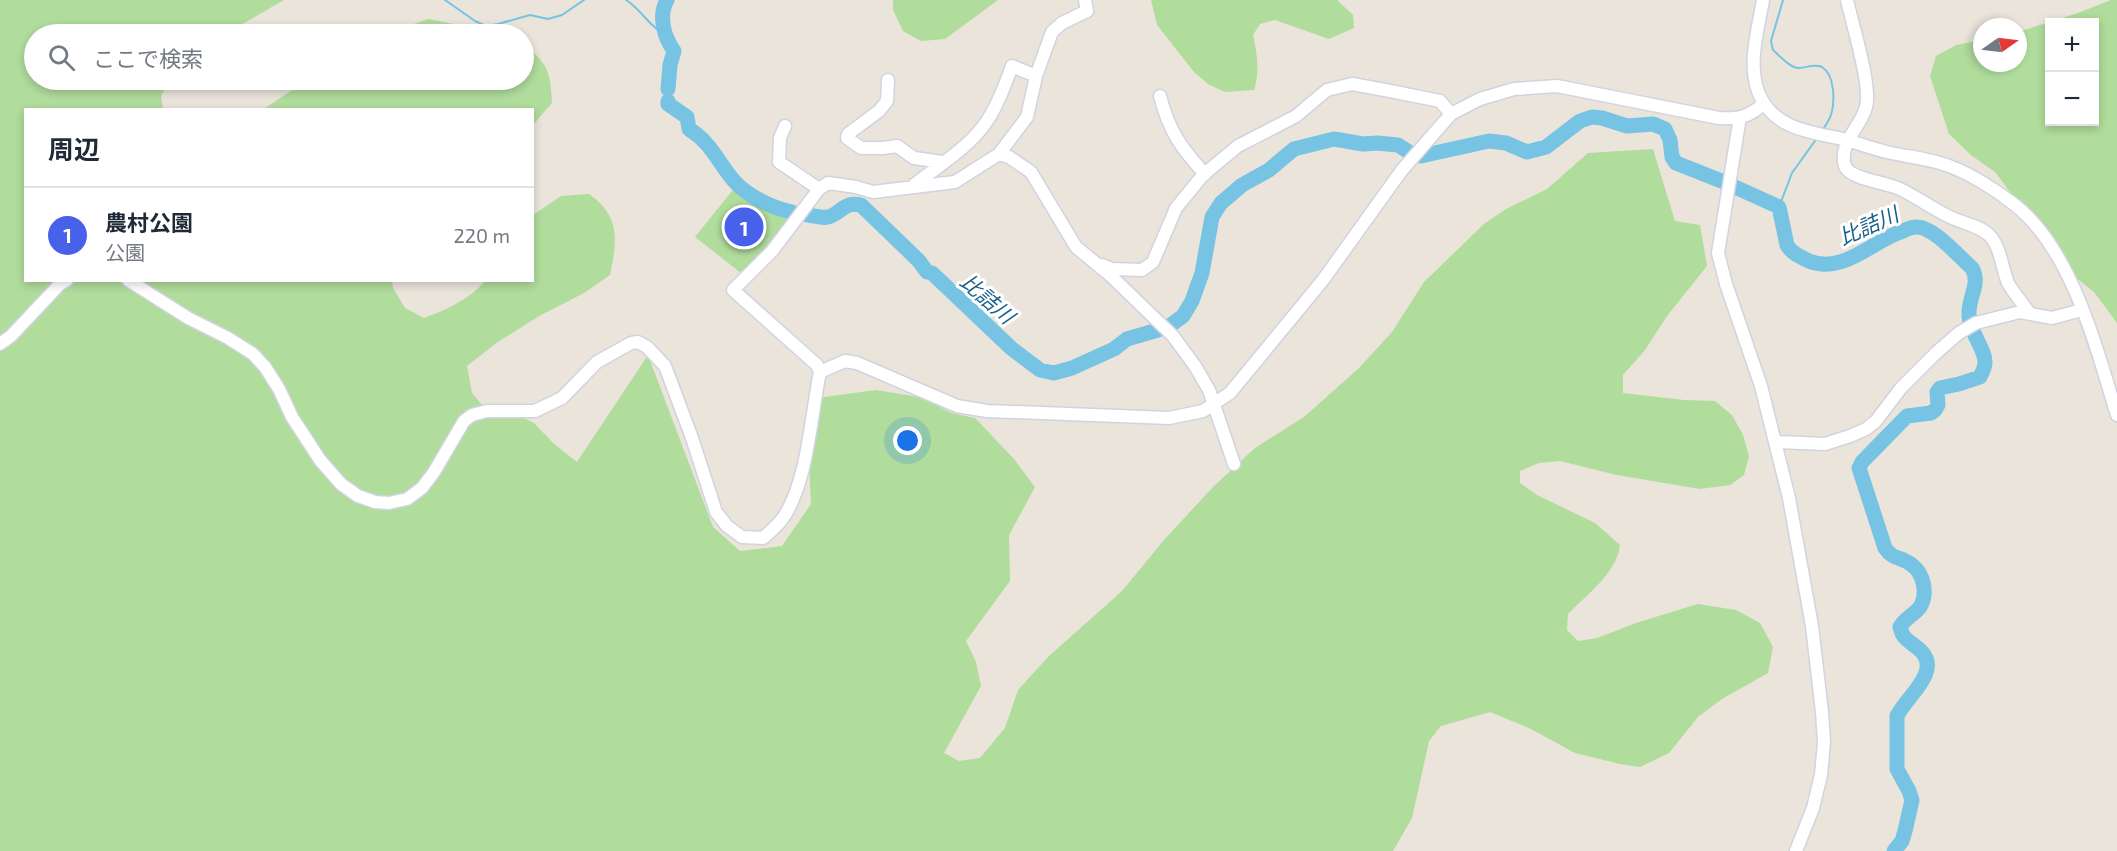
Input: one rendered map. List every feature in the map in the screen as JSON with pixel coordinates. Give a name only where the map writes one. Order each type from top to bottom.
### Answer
[{"type":"street","points":[[131,282],[188,318],[228,338],[253,354],[265,367],[279,389],[292,417],[320,460],[341,484],[358,496],[375,502],[389,503],[407,499],[422,488],[464,421],[472,414],[487,411],[535,411],[562,398],[597,362],[638,342],[647,346],[665,366],[716,512],[726,526],[742,537],[763,538],[779,524],[795,495],[806,452],[820,372],[818,365],[733,290],[772,251],[819,189],[828,183],[873,192],[955,182],[999,154],[1027,117],[1036,76],[1052,32],[1062,23],[1088,11],[1085,0]]},
{"type":"street","points":[[1763,0],[1754,69],[1756,84],[1764,103],[1793,128],[1942,164],[1986,185],[2016,206],[2038,228],[2067,272],[2117,415]]},
{"type":"street","points":[[1847,0],[1868,99],[1862,117],[1847,140],[1845,166],[1849,172],[1862,179],[1884,182],[1901,189],[1949,217],[1989,234],[2009,285],[2029,313]]},
{"type":"street","points":[[913,186],[972,138],[986,123],[998,102],[1012,66],[1036,76]]},
{"type":"street","points":[[888,81],[887,101],[867,121],[848,134],[847,138],[861,148],[897,146],[914,158],[942,162]]},
{"type":"street","points":[[1095,262],[1112,269],[1142,270],[1153,262],[1176,208],[1204,174],[1238,146],[1296,116],[1327,90],[1352,84],[1440,101],[1451,114]]},
{"type":"street","points":[[820,372],[845,361],[857,363],[957,406],[987,411],[1170,418],[1203,411],[1230,393],[1316,288],[1402,170],[1451,114],[1480,99],[1514,89],[1557,86],[1719,118],[1740,117],[1756,111],[1764,103]]},
{"type":"street","points":[[1160,96],[1167,122],[1184,151],[1204,174]]},
{"type":"street","points":[[1740,117],[1718,253],[1726,284],[1758,377],[1789,498],[1812,626],[1824,742],[1821,775],[1813,807],[1796,851]]},
{"type":"street","points":[[785,126],[780,138],[779,162],[819,189]]},
{"type":"street","points":[[999,154],[1009,157],[1031,172],[1076,247],[1173,336],[1209,390],[1234,464]]},
{"type":"street","points":[[0,344],[11,336],[63,282]]},
{"type":"street","points":[[1776,442],[1825,444],[1866,429],[1876,421],[1900,388],[1959,333],[1976,323],[2020,312],[2052,318],[2082,310]]},
{"type":"green space","points":[[0,0],[284,0],[242,24],[24,24],[24,90],[164,90],[161,96],[163,108],[24,108],[24,282],[392,282],[393,288],[405,308],[424,318],[457,303],[484,282],[534,282],[534,214],[561,196],[589,194],[607,211],[612,221],[615,240],[610,275],[584,293],[541,315],[499,341],[467,366],[472,393],[487,411],[514,413],[534,423],[554,444],[577,462],[648,355],[713,527],[740,551],[782,546],[811,504],[808,439],[814,407],[824,397],[876,390],[919,397],[952,413],[975,418],[1014,459],[1035,487],[1009,535],[1010,581],[966,641],[976,662],[981,686],[944,753],[959,761],[980,758],[1005,728],[1018,690],[1048,657],[1122,591],[1164,540],[1213,487],[1255,448],[1304,417],[1359,368],[1392,332],[1424,282],[1484,224],[1506,209],[1547,189],[1588,153],[1653,149],[1675,221],[1700,225],[1707,266],[1667,316],[1645,350],[1623,375],[1623,393],[1715,401],[1732,415],[1743,435],[1749,456],[1744,475],[1730,485],[1700,489],[1617,475],[1560,461],[1539,463],[1520,471],[1520,483],[1537,495],[1595,523],[1620,545],[1618,555],[1607,574],[1568,614],[1567,630],[1578,641],[1597,638],[1698,604],[1736,610],[1760,623],[1773,647],[1768,673],[1722,699],[1698,717],[1669,753],[1640,767],[1575,753],[1529,728],[1490,712],[1441,726],[1429,741],[1412,818],[1393,851],[0,851]]},
{"type":"green space","points":[[893,0],[998,0],[945,39],[921,41],[903,31],[893,10]]},
{"type":"green space","points":[[1151,0],[1337,0],[1353,15],[1354,28],[1329,39],[1275,20],[1260,24],[1253,35],[1257,55],[1254,90],[1225,92],[1208,84],[1194,72],[1157,25]]},
{"type":"green space","points":[[2111,0],[2117,0],[2117,323],[2094,292],[2069,272],[2032,215],[2013,196],[1995,172],[1972,156],[1949,134],[1930,76],[1936,56],[1956,45],[1973,42],[1973,72],[2027,72],[2027,29],[2045,23],[2045,126],[2099,126],[2099,18],[2062,18]]},
{"type":"green space","points":[[428,19],[454,24],[414,24]]},
{"type":"green space","points":[[534,54],[547,70],[551,84],[552,103],[534,124],[534,108],[265,108],[292,90],[534,90]]},
{"type":"green space","points":[[736,186],[773,210],[793,217],[765,250],[741,273],[695,237]]},
{"type":"waterway","points":[[445,0],[482,24]]},
{"type":"waterway","points":[[498,24],[530,15],[548,19],[562,15],[584,0]]},
{"type":"waterway","points":[[626,0],[655,28],[666,35]]},
{"type":"waterway","name":"比詰川","points":[[667,0],[664,6],[663,26],[674,51],[668,89]]},
{"type":"waterway","points":[[1783,0],[1771,41],[1773,50],[1792,66],[1799,68],[1819,66],[1826,71],[1832,82],[1833,96],[1832,110],[1822,131]]},
{"type":"waterway","name":"比詰川","points":[[668,101],[668,104],[687,117],[689,129],[704,141],[735,182],[762,201],[792,212]]},
{"type":"waterway","name":"比詰川","points":[[1421,156],[1489,141],[1506,143],[1527,152],[1546,147],[1580,121],[1592,117],[1627,126],[1653,124],[1665,129],[1670,140],[1672,157],[1676,163],[1779,207],[1787,245],[1794,253],[1809,261],[1822,264],[1846,260],[1892,235],[1917,227],[1924,228],[1938,237],[1972,268],[1975,285],[1969,308],[1970,321],[1985,358],[1980,377],[1940,388],[1937,392],[1938,405],[1935,410],[1931,413],[1907,416],[1862,462],[1859,468],[1885,548],[1891,555],[1908,562],[1916,569],[1924,584],[1924,596],[1920,607],[1900,627],[1905,638],[1921,651],[1926,659],[1927,667],[1920,685],[1897,716],[1897,769],[1912,800],[1902,841],[1894,851]]},
{"type":"waterway","points":[[1779,207],[1792,173],[1817,138]]},
{"type":"waterway","name":"比詰川","points":[[1168,327],[1183,316],[1192,301],[1202,273],[1212,217],[1221,203],[1242,185],[1269,170],[1294,149],[1334,139],[1363,144],[1398,145],[1412,154]]},
{"type":"waterway","name":"比詰川","points":[[808,215],[827,217],[848,205],[861,205],[919,261],[927,272],[932,273],[1011,348],[1040,370],[1054,373],[1072,368],[1114,349],[1127,339],[1158,330]]},
{"type":"place","name":"農村公園","points":[[744,227]]}]
